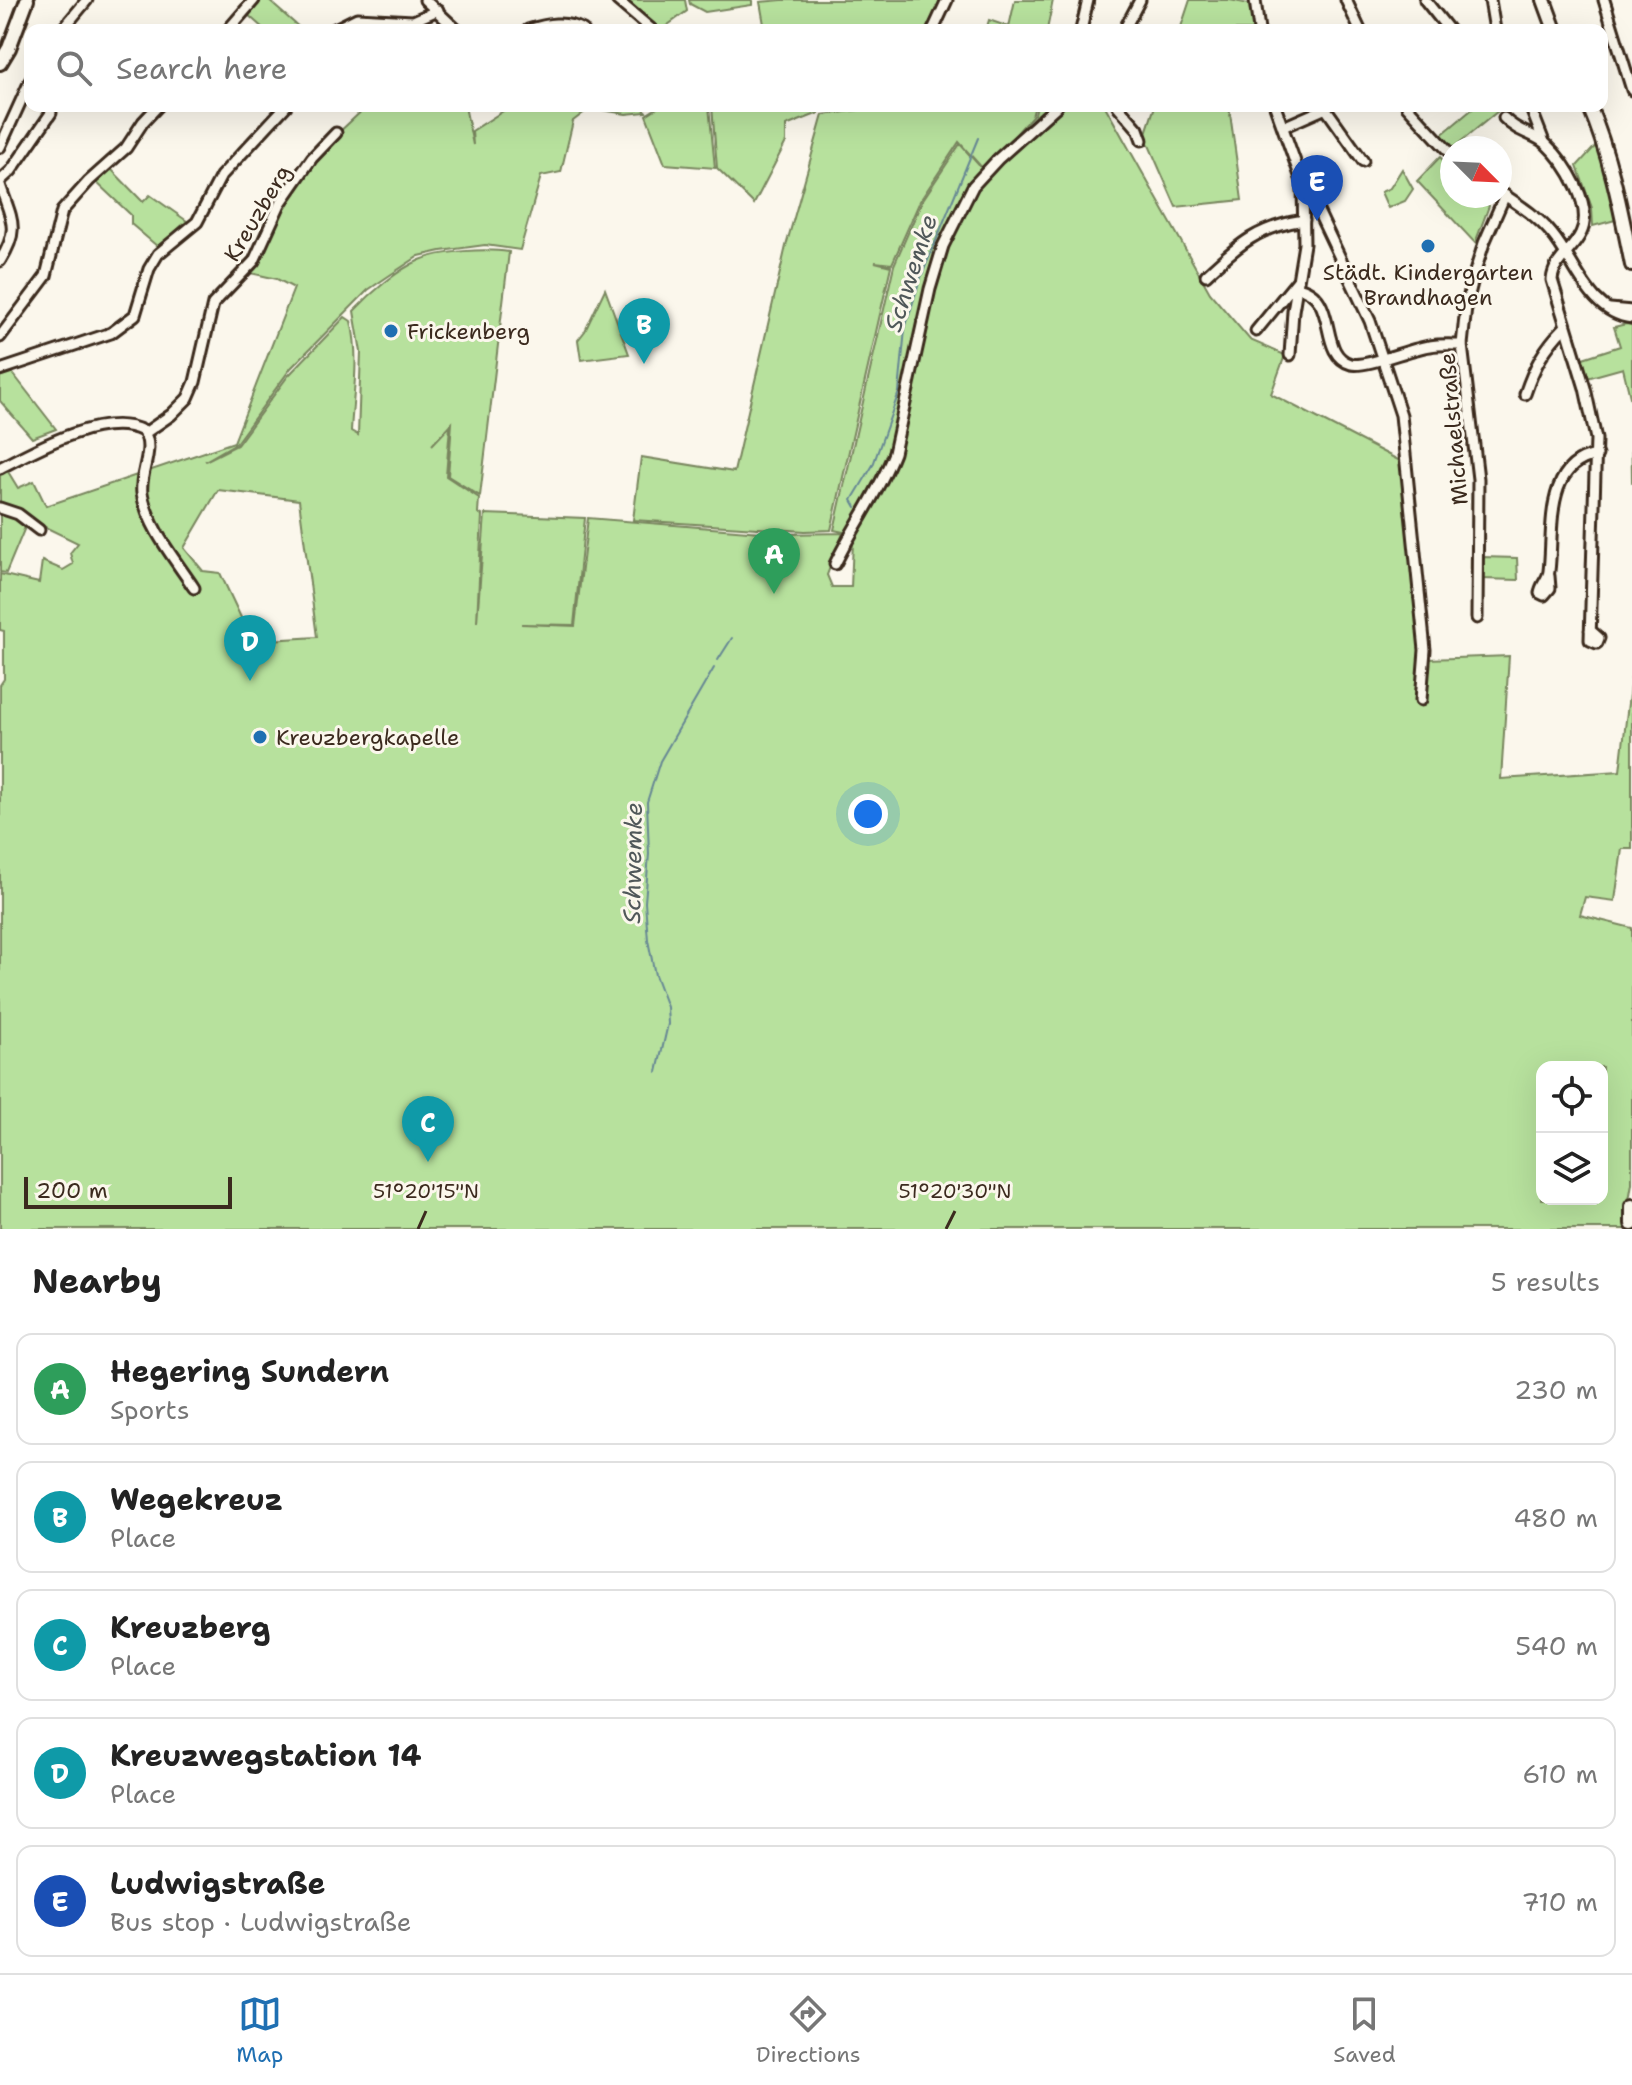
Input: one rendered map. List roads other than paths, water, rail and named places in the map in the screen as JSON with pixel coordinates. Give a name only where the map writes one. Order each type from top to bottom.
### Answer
[{"type":"main road","points":[[0,63],[27,0]]},
{"type":"main road","points":[[1544,0],[1553,24]]},
{"type":"main road","points":[[1591,112],[1613,174],[1632,265]]},
{"type":"main road","points":[[1632,1206],[1632,1224]]},
{"type":"street","points":[[67,24],[87,0]]},
{"type":"street","points":[[233,24],[254,0]]},
{"type":"street","points":[[425,0],[451,24]]},
{"type":"street","points":[[617,0],[645,24]]},
{"type":"street","points":[[936,24],[947,0]]},
{"type":"street","points":[[1082,24],[1088,0]]},
{"type":"street","points":[[1127,24],[1140,0]]},
{"type":"street","points":[[1255,0],[1258,24]]},
{"type":"street","points":[[1346,0],[1357,24]]},
{"type":"street","points":[[1425,0],[1444,24]]},
{"type":"street","points":[[1490,0],[1494,24]]},
{"type":"street","points":[[1604,0],[1628,61],[1632,90]]},
{"type":"street","points":[[345,24],[357,18],[413,21],[438,10]]},
{"type":"street","points":[[0,147],[24,94]]},
{"type":"street","points":[[0,337],[47,273],[62,211],[89,181],[126,148],[152,112]]},
{"type":"street","points":[[0,370],[67,345],[103,336],[127,323],[137,310],[149,269],[158,254],[197,222],[221,176],[280,112]]},
{"type":"street","points":[[835,564],[886,475],[894,453],[930,289],[943,246],[973,186],[1051,112]]},
{"type":"street","points":[[1123,112],[1138,129],[1142,140]]},
{"type":"street","points":[[1277,112],[1303,184],[1304,195],[1304,244],[1290,355]]},
{"type":"street","points":[[1283,127],[1315,112]]},
{"type":"street","points":[[1327,112],[1363,161]]},
{"type":"street","points":[[1413,112],[1440,142]]},
{"type":"street","points":[[1532,112],[1544,142],[1581,194],[1585,206],[1582,233],[1565,252],[1553,272],[1552,280],[1592,412],[1597,455],[1590,630]]},
{"type":"street","points":[[0,261],[14,233],[0,183],[51,113]]},
{"type":"street","points":[[1504,118],[1514,129],[1544,142]]},
{"type":"street","points":[[1523,133],[1525,127],[1535,121]]},
{"type":"street","name":"Kreuzberg","points":[[145,433],[171,415],[188,398],[195,382],[213,304],[254,261],[280,204],[312,158],[336,133]]},
{"type":"street","points":[[1304,195],[1316,207],[1370,321],[1401,415],[1425,650],[1421,700]]},
{"type":"street","points":[[1512,201],[1538,218],[1565,252],[1591,296],[1606,309],[1632,318]]},
{"type":"street","name":"Michaelstraße","points":[[1477,618],[1478,479],[1462,345],[1466,307],[1477,264],[1497,208]]},
{"type":"street","points":[[1206,275],[1240,243],[1279,224],[1304,220]]},
{"type":"street","points":[[1297,284],[1322,305],[1333,347],[1342,359],[1356,365],[1430,346],[1462,345]]},
{"type":"street","points":[[1256,331],[1297,284]]},
{"type":"street","points":[[1606,309],[1632,311]]},
{"type":"street","points":[[1525,394],[1536,362],[1565,327]]},
{"type":"street","points":[[0,468],[70,436],[105,426],[126,425],[145,433],[149,444],[142,484],[150,520],[194,588]]},
{"type":"street","points":[[1549,576],[1551,521],[1557,491],[1574,465],[1586,457],[1597,455]]},
{"type":"street","points":[[0,508],[18,514],[39,530]]},
{"type":"waterway","name":"Schwemke","points":[[856,507],[852,500],[873,465],[899,392],[905,329],[919,282],[978,138]]},
{"type":"waterway","name":"Schwemke","points":[[718,660],[732,638]]},
{"type":"waterway","name":"Schwemke","points":[[657,1072],[668,1024],[667,1007],[655,975],[648,940],[645,902],[649,854],[647,802],[660,761],[714,668]]},
{"type":"place","name":"Ludwigstraße","points":[[1317,221]]},
{"type":"place","name":"Städt. Kindergarten Brandhagen","points":[[1428,246]]},
{"type":"place","name":"Frickenberg","points":[[391,331]]},
{"type":"place","name":"Wegekreuz","points":[[644,364]]},
{"type":"place","name":"Hegering Sundern","points":[[774,594]]},
{"type":"place","name":"Kreuzwegstation 14","points":[[250,681]]},
{"type":"place","name":"Kreuzbergkapelle","points":[[260,737]]},
{"type":"place","name":"Kreuzberg","points":[[428,1162]]}]
